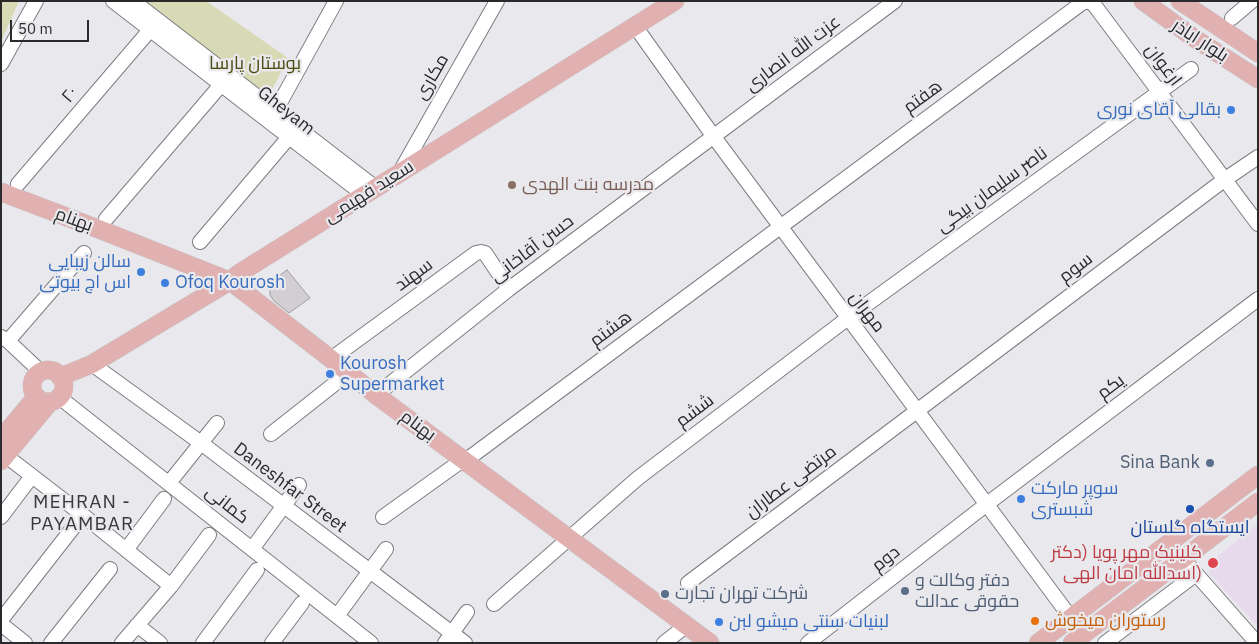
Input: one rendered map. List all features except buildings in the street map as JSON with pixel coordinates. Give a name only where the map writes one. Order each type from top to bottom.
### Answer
[{"type":"main road","name":"سعید فهیمی","points":[[60,377],[92,364],[230,281],[238,274],[400,172],[675,1]]},
{"type":"main road","name":"بلوار اباذر","points":[[1142,1],[1194,38],[1258,79]]},
{"type":"main road","name":"بلوار اباذر","points":[[1180,1],[1258,53]]},
{"type":"main road","name":"بهنام","points":[[1,192],[230,281],[461,462],[570,538],[710,643]]},
{"type":"main road","points":[[2,452],[49,399],[62,392],[63,382],[57,373],[46,371],[37,375],[32,383],[32,388],[49,399]]},
{"type":"main road","points":[[1038,643],[1258,476]]},
{"type":"main road","points":[[1072,643],[1258,502]]},
{"type":"street","points":[[1,64],[36,1]]},
{"type":"street","name":"Gheyam","points":[[113,1],[150,30],[225,80],[370,191]]},
{"type":"street","name":"Gheyam","points":[[133,1],[225,80]]},
{"type":"street","points":[[273,116],[336,1]]},
{"type":"street","name":"مکاری","points":[[400,172],[497,1]]},
{"type":"street","name":"عزت الله انصاری","points":[[714,137],[895,1]]},
{"type":"street","name":"ارغوان","points":[[1090,1],[1258,224]]},
{"type":"street","name":"هفتم","points":[[780,226],[1082,3],[1090,1]]},
{"type":"street","points":[[1232,18],[1252,1]]},
{"type":"street","name":"مهران","points":[[635,26],[714,137],[1070,618]]},
{"type":"street","name":"۲۰","points":[[18,184],[150,30]]},
{"type":"street","name":"ناصر سلیمان بیگی","points":[[848,318],[1191,69]]},
{"type":"street","points":[[106,218],[225,80]]},
{"type":"street","points":[[200,242],[293,132]]},
{"type":"street","name":"حسن آقاخانی","points":[[376,395],[509,289],[714,137]]},
{"type":"street","name":"سوم","points":[[917,410],[1224,180],[1258,157]]},
{"type":"street","name":"هشتم","points":[[383,517],[461,462],[780,226]]},
{"type":"street","points":[[42,372],[5,339],[84,253]]},
{"type":"street","name":"سهند","points":[[331,359],[476,253],[485,253],[509,289]]},
{"type":"street","name":"یکم","points":[[987,504],[1258,299]]},
{"type":"street","name":"ششم","points":[[494,604],[638,478],[848,318]]},
{"type":"street","name":"Daneshfar Street","points":[[92,364],[370,571],[448,638],[465,643]]},
{"type":"street","points":[[271,434],[348,372]]},
{"type":"street","name":"کمانی","points":[[49,399],[169,483],[372,643]]},
{"type":"street","name":"مرتضی عطاران","points":[[688,583],[917,410]]},
{"type":"street","points":[[169,483],[217,423]]},
{"type":"street","points":[[2,452],[171,586]]},
{"type":"street","points":[[1,516],[32,476]]},
{"type":"street","points":[[252,548],[299,485]]},
{"type":"street","points":[[126,550],[164,500]]},
{"type":"street","name":"دوم","points":[[808,643],[987,504]]},
{"type":"street","points":[[1,620],[76,524]]},
{"type":"street","points":[[122,643],[171,586],[209,534]]},
{"type":"street","points":[[337,616],[386,549]]},
{"type":"street","points":[[1183,559],[1257,643]]},
{"type":"street","points":[[51,643],[110,569]]},
{"type":"street","points":[[203,643],[257,570]]},
{"type":"street","points":[[1105,643],[1196,574]]},
{"type":"street","points":[[272,643],[302,603]]},
{"type":"street","points":[[448,638],[467,612]]},
{"type":"street","points":[[1,624],[26,643]]},
{"type":"street","points":[[664,643],[686,625]]},
{"type":"street","points":[[137,626],[160,643]]},
{"type":"shaded area","points":[[1258,524],[1258,627],[1209,573],[1211,561]]},
{"type":"green space","points":[[1,1],[19,1],[1,42]]},
{"type":"green space","name":"بوستان پارسا","points":[[135,1],[206,1],[288,58],[266,102]]},
{"type":"place","name":"بقالی آقای نوری","points":[[1231,110]]},
{"type":"place","name":"مدرسه بنت الهدی","points":[[512,185]]},
{"type":"place","name":"سالن زیبایی اس اچ بیوتی","points":[[141,272]]},
{"type":"place","name":"Ofoq Kourosh","points":[[165,283]]},
{"type":"place","name":"Kourosh Supermarket","points":[[330,374]]},
{"type":"place","name":"Sina Bank","points":[[1210,463]]},
{"type":"place","name":"سوپر مارکت شبستری","points":[[1021,499]]},
{"type":"place","name":"ایستگاه گلستان","points":[[1190,509]]},
{"type":"place","name":"کلینیک مهر پویا (دکتر اسدالله امان الهی)","points":[[1213,563]]},
{"type":"place","name":"دفتر وکالت و حقوقی عدالت","points":[[905,591]]},
{"type":"place","name":"شرکت تهران تجارت","points":[[665,594]]},
{"type":"place","name":"رستوران میخوش","points":[[1035,621]]},
{"type":"place","name":"لبنیات سنتی میشو لبن","points":[[719,622]]},
{"type":"district","name":"MEHRAN - PAYAMBAR","points":[[82,514]]}]
